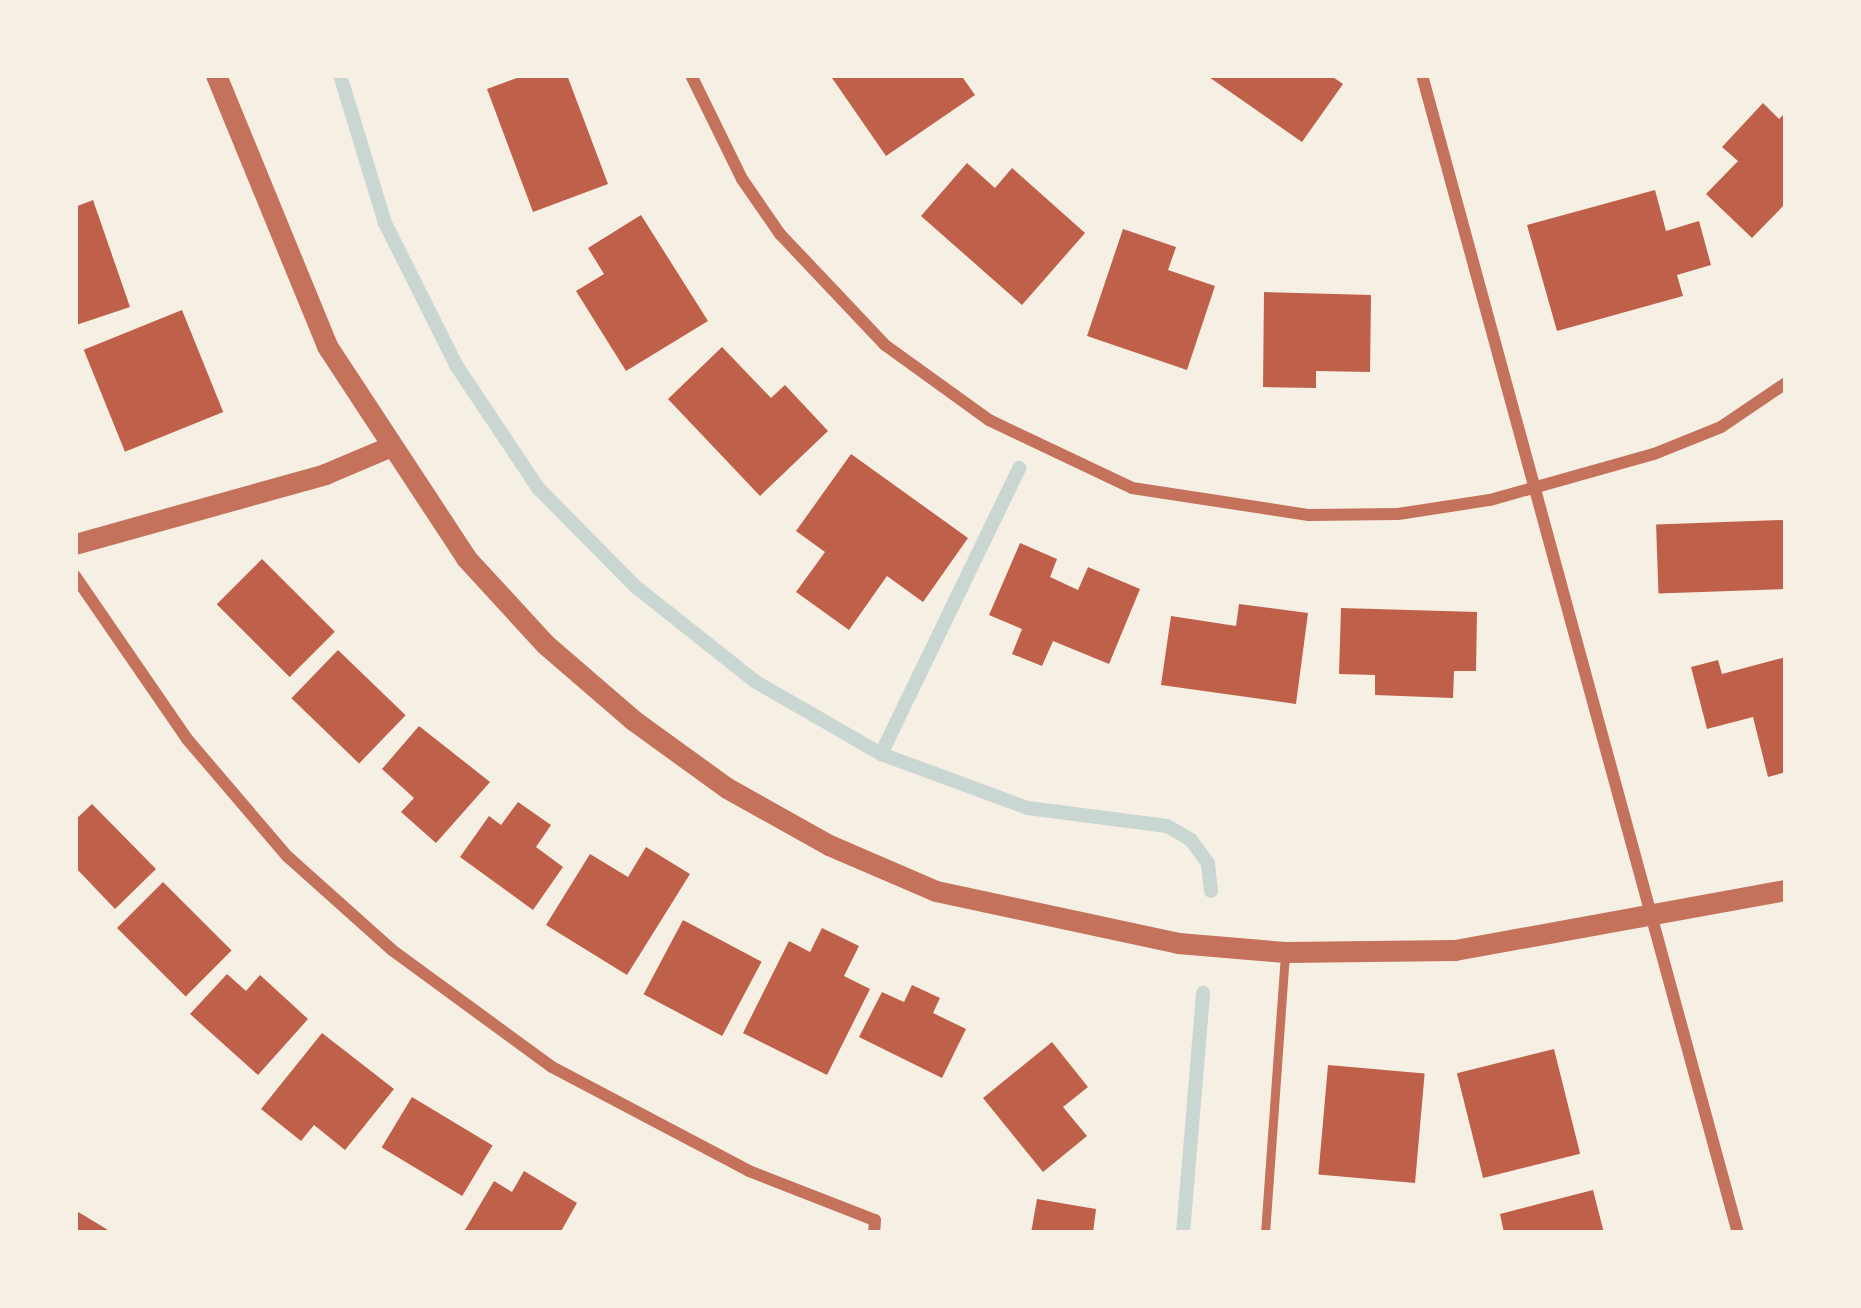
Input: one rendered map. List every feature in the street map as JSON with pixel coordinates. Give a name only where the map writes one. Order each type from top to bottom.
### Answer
[{"type":"street","points":[[216,75],[327,346],[466,558],[545,644],[728,788],[936,891],[1178,943],[1285,952],[1456,950],[1786,890]]},
{"type":"street","points":[[692,75],[742,179],[823,285],[935,386],[1053,455],[1132,488],[1309,515],[1398,514],[1529,491],[1720,427],[1786,383]]},
{"type":"street","points":[[1422,75],[1529,491],[1652,911],[1738,1233]]},
{"type":"street","points":[[75,544],[326,474],[389,447]]},
{"type":"street","points":[[75,576],[187,739],[287,856],[392,950],[618,1106],[875,1227]]},
{"type":"lane","points":[[1265,1233],[1285,952]]},
{"type":"building","points":[[525,75],[567,75],[608,184],[533,212],[487,89]]},
{"type":"building","points":[[830,75],[961,75],[975,95],[886,156]]},
{"type":"building","points":[[1206,75],[1330,75],[1343,84],[1302,142]]},
{"type":"building","points":[[1763,103],[1779,119],[1786,112],[1786,203],[1752,238],[1706,194],[1738,161],[1722,147]]},
{"type":"building","points":[[967,163],[995,188],[1012,168],[1085,233],[1022,305],[921,216]]},
{"type":"building","points":[[1655,190],[1666,231],[1699,221],[1711,265],[1677,275],[1683,296],[1557,331],[1527,225]]},
{"type":"building","points":[[93,200],[130,307],[76,325],[75,207]]},
{"type":"building","points":[[641,215],[708,321],[626,371],[576,291],[604,274],[588,248]]},
{"type":"building","points":[[1123,229],[1176,247],[1168,270],[1215,286],[1187,370],[1087,336]]},
{"type":"building","points":[[1264,292],[1371,295],[1370,372],[1316,371],[1316,388],[1263,387]]},
{"type":"building","points":[[182,310],[223,412],[125,452],[84,350]]},
{"type":"building","points":[[722,347],[771,398],[785,385],[828,431],[760,496],[668,399]]},
{"type":"building","points":[[851,454],[968,538],[923,602],[887,576],[849,630],[796,592],[825,552],[796,531]]},
{"type":"building","points":[[1783,520],[1785,589],[1658,593],[1656,524]]},
{"type":"building","points":[[1020,543],[1057,559],[1050,577],[1078,590],[1088,567],[1140,589],[1109,664],[1053,641],[1042,666],[1012,654],[1022,629],[989,615]]},
{"type":"building","points":[[262,559],[335,632],[290,677],[217,604]]},
{"type":"building","points":[[1239,604],[1308,613],[1296,704],[1161,685],[1171,616],[1236,626]]},
{"type":"building","points":[[1341,608],[1477,612],[1476,671],[1454,671],[1453,698],[1375,695],[1375,675],[1339,674]]},
{"type":"building","points":[[338,650],[406,715],[359,763],[291,698]]},
{"type":"building","points":[[1786,657],[1786,772],[1768,777],[1753,717],[1707,729],[1691,667],[1718,660],[1722,674]]},
{"type":"building","points":[[419,726],[490,782],[436,843],[401,812],[414,798],[382,769]]},
{"type":"building","points":[[518,802],[551,825],[536,847],[563,867],[533,910],[460,857],[489,816],[501,825]]},
{"type":"building","points":[[92,804],[156,869],[115,909],[75,867],[75,820]]},
{"type":"building","points":[[646,847],[690,874],[627,975],[546,925],[590,854],[628,877]]},
{"type":"building","points":[[163,882],[232,951],[186,997],[117,928]]},
{"type":"building","points":[[683,920],[762,962],[722,1036],[644,994]]},
{"type":"building","points":[[822,928],[859,946],[844,976],[870,989],[827,1075],[743,1033],[789,941],[810,952]]},
{"type":"building","points":[[227,974],[246,991],[260,975],[308,1019],[258,1075],[190,1014]]},
{"type":"building","points":[[912,985],[940,998],[933,1013],[966,1029],[942,1078],[859,1037],[882,992],[904,1002]]},
{"type":"building","points":[[322,1033],[394,1089],[345,1150],[314,1125],[301,1141],[261,1109]]},
{"type":"building","points":[[1052,1042],[1088,1087],[1063,1107],[1087,1136],[1043,1172],[983,1098]]},
{"type":"building","points":[[1554,1049],[1580,1154],[1483,1178],[1457,1073]]},
{"type":"building","points":[[1328,1065],[1425,1073],[1415,1183],[1318,1175]]},
{"type":"building","points":[[412,1097],[493,1145],[462,1196],[382,1148]]},
{"type":"building","points":[[524,1171],[577,1203],[560,1233],[465,1230],[494,1181],[512,1192]]},
{"type":"building","points":[[1593,1190],[1604,1233],[1504,1233],[1500,1214]]},
{"type":"building","points":[[1037,1199],[1096,1209],[1093,1233],[1031,1233]]},
{"type":"building","points":[[75,1210],[113,1233],[75,1233]]},
{"type":"waterway","points":[[340,75],[385,223],[456,365],[538,488],[636,587],[756,682],[881,754],[1028,808],[1167,826],[1191,840],[1208,863],[1211,891]]},
{"type":"waterway","points":[[881,754],[1019,468]]},
{"type":"waterway","points":[[1183,1233],[1203,993]]}]
